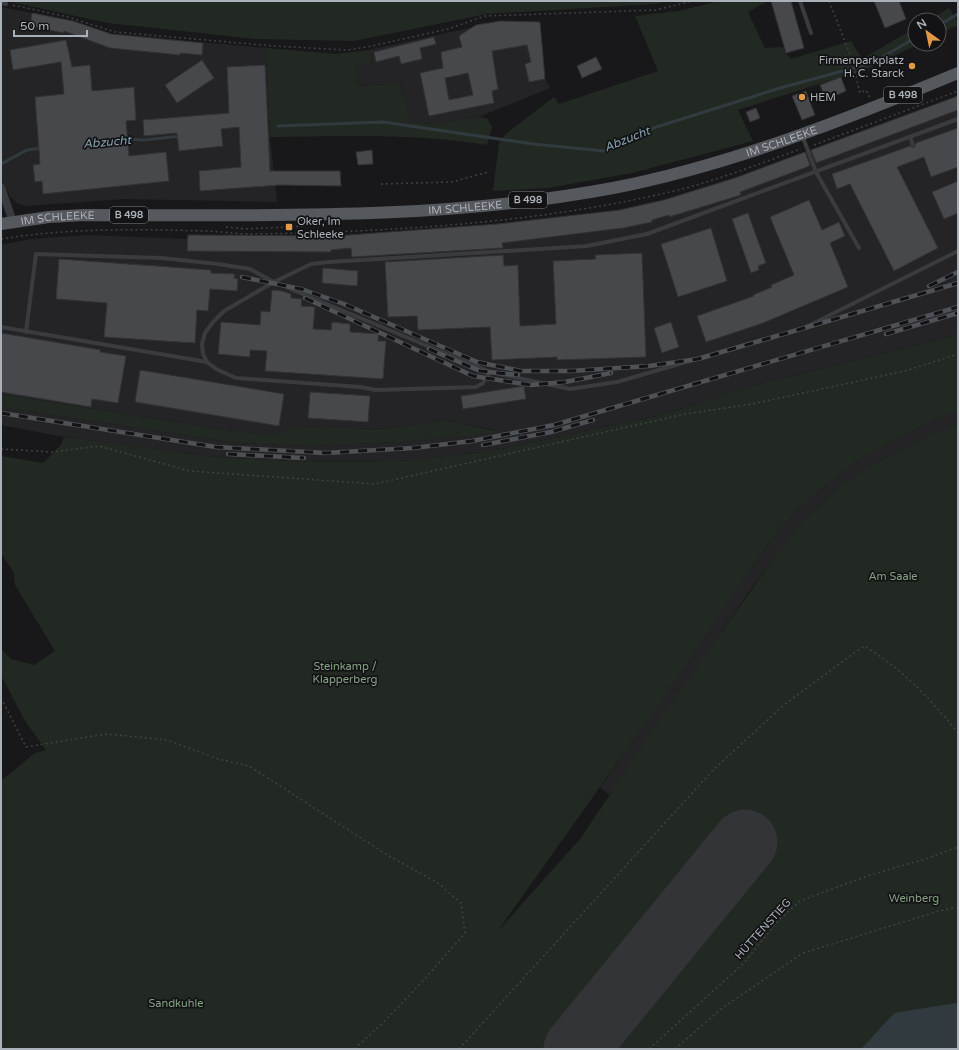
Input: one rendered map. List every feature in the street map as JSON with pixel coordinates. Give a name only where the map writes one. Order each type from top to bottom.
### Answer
[{"type":"main road","name":"IM SCHLEEKE","points":[[7,223],[84,215],[357,215],[483,205],[598,190],[653,179],[696,168],[802,133],[958,73]]},
{"type":"street","points":[[1,187],[5,196],[7,223]]},
{"type":"lane","points":[[800,1],[811,33]]},
{"type":"lane","points":[[1,3],[6,4]]},
{"type":"lane","points":[[207,362],[203,354],[202,344],[205,333],[224,311],[274,282],[311,264],[587,246],[647,234],[958,119]]},
{"type":"lane","points":[[802,133],[816,172],[859,248]]},
{"type":"lane","points":[[910,137],[913,145]]},
{"type":"lane","points":[[26,332],[36,254],[162,258],[250,269],[274,282],[490,372],[570,389],[617,382],[804,328],[958,251]]},
{"type":"lane","points":[[1,327],[207,362],[221,372],[236,378],[360,387],[376,390],[476,387],[483,383],[490,372]]},
{"type":"path","points":[[6,4],[68,17],[115,32],[274,46],[347,50],[448,29],[485,16],[656,10],[692,1]]},
{"type":"path","points":[[829,1],[851,57],[859,83],[860,93],[866,90],[873,106]]},
{"type":"path","points":[[381,184],[452,182],[488,172]]},
{"type":"path","points":[[222,226],[245,229],[308,226]]},
{"type":"path","points":[[1,448],[52,452],[99,446],[190,471],[375,484],[685,414],[752,404],[889,374],[958,354]]},
{"type":"path","points":[[459,1049],[714,769],[785,704],[864,646],[887,660],[936,705],[958,733]]},
{"type":"path","points":[[1,698],[26,747],[106,734],[167,740],[218,759],[249,766],[389,856],[438,883],[461,903],[465,933],[385,1020],[354,1049]]},
{"type":"path","name":"HÜTTENSTIEG","points":[[649,1049],[743,964],[779,920],[800,900],[866,876],[925,859],[958,847]]},
{"type":"path","points":[[675,1049],[721,1009],[803,953],[939,911],[958,907]]},
{"type":"shaded area","points":[[1,7],[73,21],[111,34],[266,48],[270,137],[277,202],[124,199],[27,206],[18,204],[10,196],[1,178]]},
{"type":"shaded area","points":[[501,21],[540,22],[545,79],[550,88],[479,117],[433,124],[411,122],[400,83],[358,86],[356,65],[372,63],[369,50]]},
{"type":"shaded area","points":[[958,96],[958,335],[748,387],[662,415],[491,451],[402,461],[310,462],[214,457],[64,437],[1,425],[1,407],[236,443],[308,446],[400,442],[500,431],[445,420],[384,429],[290,426],[277,436],[225,430],[1,394],[1,245],[31,239],[88,235],[187,239],[188,235],[331,236],[498,224],[620,210],[664,200],[735,178]]},
{"type":"shaded area","points":[[958,411],[958,423],[930,434],[862,471],[839,488],[804,520],[753,586],[610,795],[600,788],[767,545],[798,509],[855,462],[928,423]]},
{"type":"shaded area","points":[[956,1003],[958,1004],[958,1049],[861,1049],[894,1013]]},
{"type":"green space","points":[[7,1],[669,1],[655,4],[486,14],[354,41],[257,39],[108,23]]},
{"type":"green space","points":[[720,1],[768,1],[748,12],[765,48],[782,47],[791,59],[851,41],[862,59],[907,33],[907,50],[869,68],[738,110],[753,141],[632,173],[548,188],[493,191],[499,143],[507,133],[554,97],[559,104],[658,71],[635,16],[678,11]]},
{"type":"green space","points":[[949,8],[958,22],[958,25],[947,30],[947,12],[942,12]]},
{"type":"green space","points":[[266,48],[336,54],[369,50],[372,63],[356,66],[358,86],[400,83],[411,122],[433,124],[479,117],[487,118],[492,127],[487,145],[460,141],[379,136],[270,137]]},
{"type":"green space","points":[[958,335],[958,411],[928,423],[855,462],[798,509],[767,545],[661,701],[497,932],[580,839],[670,705],[779,551],[804,520],[839,488],[862,471],[930,434],[958,423],[958,1004],[894,1013],[861,1049],[1,1049],[1,781],[35,753],[46,750],[25,721],[1,675],[1,649],[11,659],[34,665],[55,651],[15,585],[14,573],[1,553],[1,456],[43,463],[61,445],[64,437],[214,457],[310,462],[402,461],[491,451],[662,415],[748,387]]},
{"type":"green space","points":[[1,394],[225,430],[277,436],[290,426],[384,429],[445,420],[501,432],[400,442],[308,446],[236,443],[1,407]]},
{"type":"building","points":[[771,1],[791,1],[804,48],[786,53]]},
{"type":"building","points":[[874,1],[899,1],[906,19],[885,28]]},
{"type":"building","points":[[32,13],[73,21],[111,34],[203,43],[202,55],[180,53],[180,55],[110,48],[64,31],[64,33],[30,26]]},
{"type":"building","points":[[501,21],[540,22],[545,79],[529,82],[525,64],[531,62],[527,45],[492,51],[498,89],[492,91],[494,103],[429,116],[420,73],[443,68],[441,52],[462,47],[459,36],[476,25]],"holes":[[[468,73],[473,95],[449,100],[445,78]]]},
{"type":"building","points":[[434,37],[436,44],[420,48],[422,59],[401,64],[399,56],[376,62],[374,52]]},
{"type":"building","points":[[66,40],[72,67],[90,65],[92,91],[134,87],[136,120],[126,121],[129,156],[166,152],[169,181],[43,194],[42,181],[35,182],[33,165],[40,164],[35,97],[64,94],[61,62],[13,70],[10,50]]},
{"type":"building","points":[[596,57],[602,69],[582,78],[577,66]]},
{"type":"building","points":[[202,60],[214,78],[177,103],[165,85]]},
{"type":"building","points":[[265,65],[270,171],[340,171],[341,186],[280,185],[200,191],[199,171],[241,167],[239,127],[221,129],[223,146],[179,151],[177,133],[144,136],[143,120],[229,113],[227,67]]},
{"type":"building","points":[[841,77],[846,91],[837,95],[836,91],[824,95],[820,85]]},
{"type":"building","points":[[806,91],[815,115],[802,120],[792,96]]},
{"type":"building","points":[[958,96],[958,110],[816,163],[811,150]]},
{"type":"building","points":[[756,108],[760,118],[750,122],[746,112]]},
{"type":"building","points":[[958,128],[958,167],[931,177],[924,157],[897,167],[938,248],[894,271],[850,184],[837,189],[832,174],[910,146],[914,148],[916,143]]},
{"type":"building","points":[[372,150],[373,164],[358,165],[356,152]]},
{"type":"building","points":[[805,152],[810,165],[740,192],[741,195],[669,217],[669,215],[652,220],[652,222],[623,228],[502,243],[503,248],[352,257],[351,248],[331,250],[331,252],[187,251],[188,235],[336,236],[498,224],[620,210],[664,200],[735,178]]},
{"type":"building","points":[[958,181],[958,213],[944,219],[932,192]]},
{"type":"building","points":[[809,200],[822,230],[839,222],[845,236],[830,243],[848,287],[763,323],[706,342],[697,316],[754,296],[753,295],[772,287],[771,285],[794,275],[770,217]]},
{"type":"building","points":[[748,213],[766,263],[758,266],[759,270],[751,273],[732,219]]},
{"type":"building","points":[[711,228],[727,281],[678,297],[661,244]]},
{"type":"building","points":[[642,253],[646,357],[557,360],[557,357],[492,360],[490,327],[418,330],[417,316],[388,317],[385,262],[503,255],[504,266],[518,265],[520,326],[556,324],[553,261],[596,259],[595,255]]},
{"type":"building","points":[[59,259],[211,270],[211,273],[235,274],[234,278],[238,279],[237,291],[210,289],[208,311],[197,310],[195,343],[104,337],[107,303],[56,299]]},
{"type":"building","points":[[323,268],[358,271],[357,286],[322,283]]},
{"type":"building","points":[[272,290],[291,294],[291,298],[302,299],[301,306],[315,307],[313,329],[331,330],[332,322],[350,324],[350,332],[379,334],[378,341],[386,341],[383,379],[265,371],[267,351],[250,350],[250,357],[218,354],[221,322],[260,325],[261,311],[270,312]]},
{"type":"building","points":[[671,322],[679,347],[662,353],[654,328]]},
{"type":"building","points":[[1,333],[101,350],[100,352],[126,356],[118,403],[92,399],[91,407],[1,392]]},
{"type":"building","points":[[140,370],[284,394],[279,426],[135,402]]},
{"type":"building","points":[[524,386],[526,399],[463,409],[461,396]]},
{"type":"building","points":[[310,392],[370,396],[368,422],[308,418]]},
{"type":"waterway","name":"Abzucht","points":[[947,20],[958,14]]},
{"type":"waterway","name":"Abzucht","points":[[278,126],[383,122],[533,144],[604,151],[647,130],[780,88],[872,63],[907,43]]},
{"type":"waterway","name":"Abzucht","points":[[125,139],[144,140],[181,136]]},
{"type":"waterway","name":"Abzucht","points":[[1,164],[27,150],[42,148]]},
{"type":"runway","points":[[576,1049],[745,842]]},
{"type":"railway","points":[[929,286],[958,272]]},
{"type":"railway","points":[[242,277],[301,289],[344,304],[477,362],[521,371],[571,371],[649,366],[698,359],[958,283]]},
{"type":"railway","points":[[305,298],[473,376],[531,385],[565,382],[611,373]]},
{"type":"railway","points":[[1,413],[216,447],[325,453],[413,448],[472,441],[554,425],[958,307]]},
{"type":"railway","points":[[886,334],[958,313]]},
{"type":"railway","points":[[429,349],[480,371],[518,375]]},
{"type":"railway","points":[[483,445],[551,432],[593,420]]},
{"type":"railway","points":[[228,454],[304,458]]},
{"type":"place","name":"Firmenparkplatz H. C. Starck","points":[[912,66]]},
{"type":"place","name":"HEM","points":[[802,97]]},
{"type":"place","name":"Oker, Im Schleeke","points":[[289,227]]},
{"type":"park label","name":"Am Saale","points":[[893,576]]},
{"type":"park label","name":"Steinkamp / Klapperberg","points":[[345,672]]},
{"type":"park label","name":"Weinberg","points":[[914,898]]},
{"type":"park label","name":"Sandkuhle","points":[[176,1003]]}]
